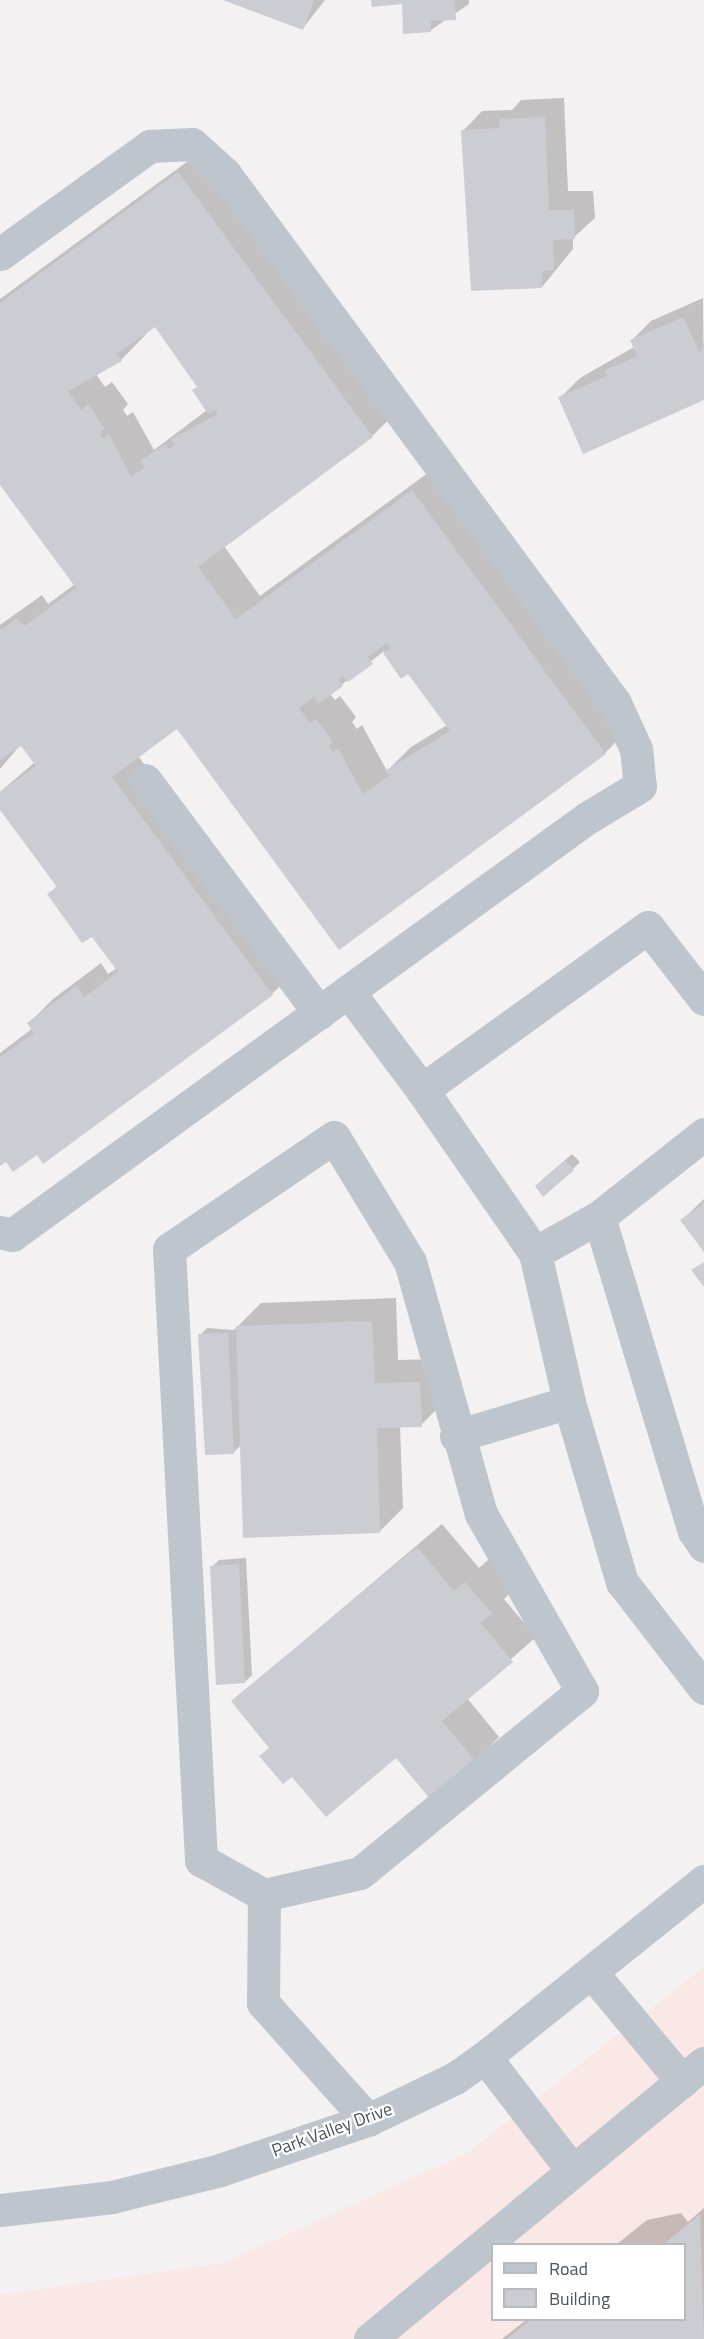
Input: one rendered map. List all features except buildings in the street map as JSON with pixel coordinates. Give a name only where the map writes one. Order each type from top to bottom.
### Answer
[{"type":"street","points":[[0,254],[150,146],[192,144],[225,174],[615,703],[636,749],[640,786],[587,818],[12,1235],[0,1232]]},
{"type":"street","points":[[145,780],[319,1013]]},
{"type":"street","points":[[422,1090],[648,927],[704,999]]},
{"type":"street","points":[[348,991],[422,1090],[535,1252],[569,1402],[622,1582],[704,1688]]},
{"type":"street","points":[[535,1252],[598,1217],[704,1134]]},
{"type":"street","points":[[334,1137],[410,1263],[456,1436],[481,1515],[582,1691],[360,1873],[264,1895],[201,1860],[169,1249],[334,1137]]},
{"type":"street","points":[[598,1217],[694,1532],[704,1546]]},
{"type":"street","points":[[456,1436],[569,1402]]},
{"type":"street","name":"Park Valley Drive","points":[[0,2210],[123,2194],[220,2170],[368,2120],[455,2078],[485,2057],[704,1881]]},
{"type":"street","points":[[264,1895],[263,2003],[368,2120]]},
{"type":"street","points":[[370,2339],[693,2072],[592,1973]]},
{"type":"street","points":[[485,2057],[572,2170]]},
{"type":"shaded area","points":[[704,1967],[704,2339],[0,2339],[0,2295],[224,2263],[466,2154]]}]
